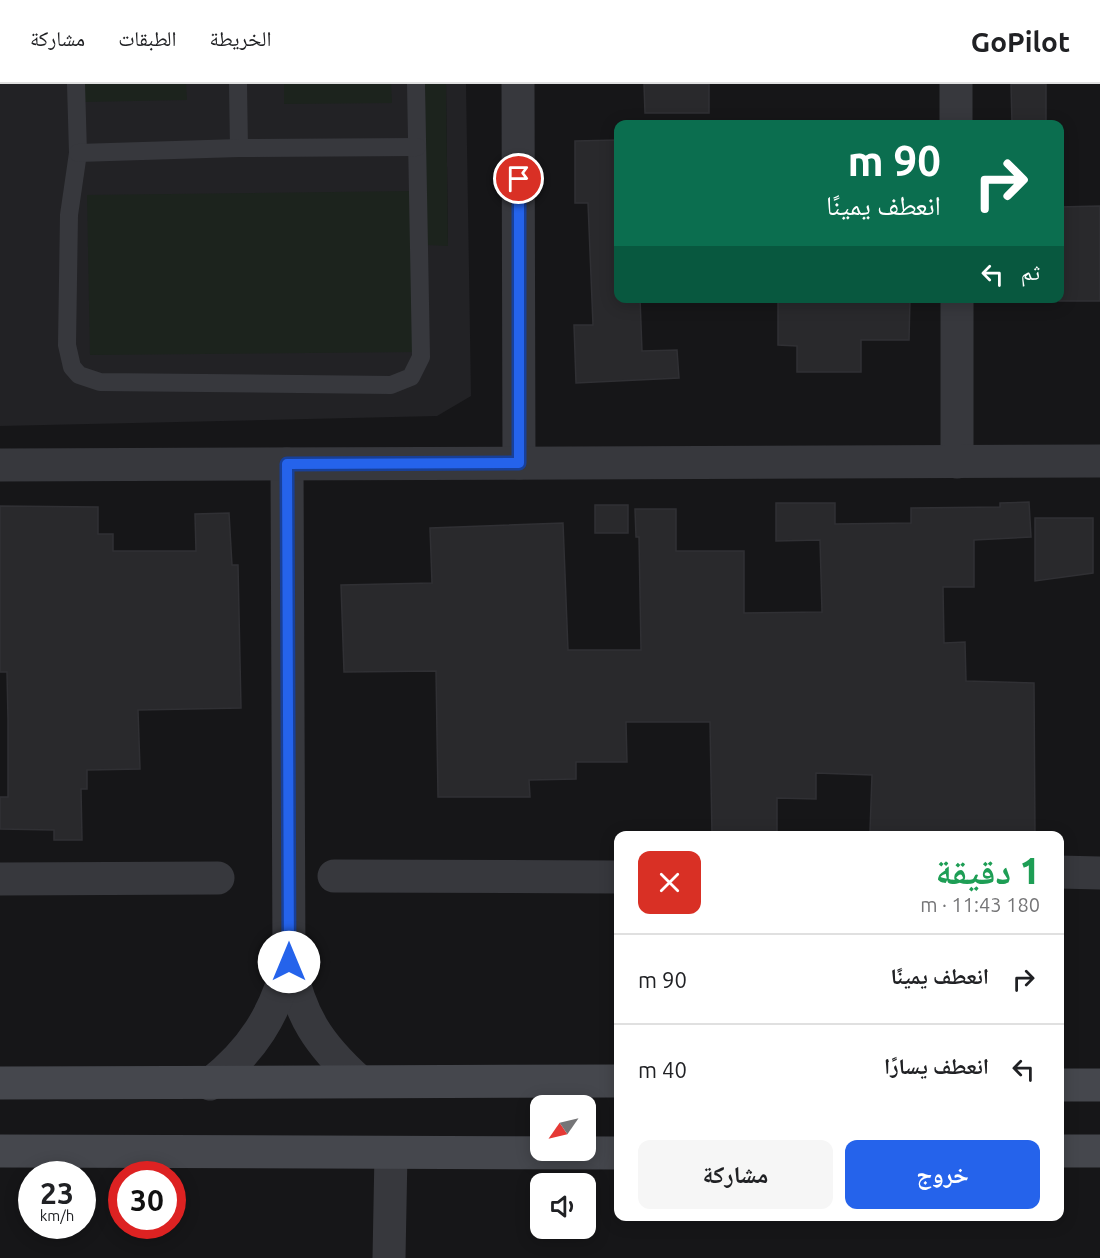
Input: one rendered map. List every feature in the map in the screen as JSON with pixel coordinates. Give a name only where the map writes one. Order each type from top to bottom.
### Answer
[{"type":"main road","points":[[0,1083],[614,1082]]},
{"type":"main road","points":[[1064,1085],[1100,1084]]},
{"type":"main road","points":[[1064,1151],[1100,1151]]},
{"type":"main road","points":[[3,1155],[614,1153]]},
{"type":"street","points":[[518,84],[519,463]]},
{"type":"street","points":[[956,84],[956,120]]},
{"type":"street","points":[[957,303],[957,462]]},
{"type":"street","points":[[0,465],[1100,461]]},
{"type":"street","points":[[287,464],[289,962],[296,997],[311,1029],[333,1058],[359,1081]]},
{"type":"street","points":[[1064,872],[1100,873]]},
{"type":"street","points":[[334,876],[614,877]]},
{"type":"street","points":[[0,879],[218,878]]},
{"type":"street","points":[[210,1084],[233,1066],[253,1044],[270,1018],[289,962]]},
{"type":"street","points":[[389,1258],[391,1153]]},
{"type":"lane","points":[[76,84],[78,153],[69,215],[67,345],[72,367],[79,375],[100,382],[391,385],[411,377],[421,357],[416,84]]},
{"type":"lane","points":[[238,84],[239,148]]},
{"type":"lane","points":[[78,153],[239,148],[417,147]]},
{"type":"shaded area","points":[[0,84],[425,84],[448,246],[446,84],[466,84],[471,396],[437,416],[0,426]]},
{"type":"shaded area","points":[[81,84],[186,84],[187,100],[81,102]]},
{"type":"shaded area","points":[[284,84],[391,84],[392,103],[284,104]]},
{"type":"shaded area","points":[[425,84],[446,84],[448,246],[427,245]]},
{"type":"shaded area","points":[[414,191],[417,352],[90,355],[87,195]]},
{"type":"building","points":[[644,84],[709,84],[709,113],[645,113]]},
{"type":"building","points":[[1011,84],[1046,84],[1046,120],[1012,120]]},
{"type":"building","points":[[614,140],[614,303],[640,303],[642,351],[677,350],[679,378],[576,383],[574,325],[593,325],[588,203],[575,203],[575,141]]},
{"type":"building","points":[[1100,206],[1100,301],[1064,301],[1064,207]]},
{"type":"building","points":[[778,303],[910,303],[909,340],[861,340],[861,372],[797,372],[797,346],[778,345]]},
{"type":"building","points":[[1029,502],[1031,537],[974,540],[974,587],[943,587],[944,643],[965,642],[966,681],[1034,683],[1035,831],[870,831],[872,775],[816,773],[816,799],[777,798],[777,831],[712,831],[710,722],[626,722],[627,762],[576,762],[576,779],[529,780],[530,797],[438,797],[436,671],[344,672],[341,585],[432,583],[430,528],[563,523],[568,650],[641,650],[639,537],[636,537],[635,509],[676,509],[676,551],[744,551],[744,613],[822,612],[820,540],[776,541],[776,503],[835,503],[835,524],[911,523],[911,508],[1000,507],[1000,503]]},
{"type":"building","points":[[595,505],[628,505],[628,533],[595,533]]},
{"type":"building","points":[[0,506],[98,507],[98,534],[113,534],[113,551],[196,551],[195,514],[229,513],[232,565],[238,565],[241,708],[138,710],[140,769],[87,770],[87,789],[81,789],[82,840],[54,840],[54,830],[0,829],[0,797],[8,797],[8,720],[7,672],[0,672]]},
{"type":"building","points":[[1035,518],[1093,518],[1093,573],[1035,581]]},
{"type":"route","points":[[289,962],[287,464],[519,463],[519,179]]}]
